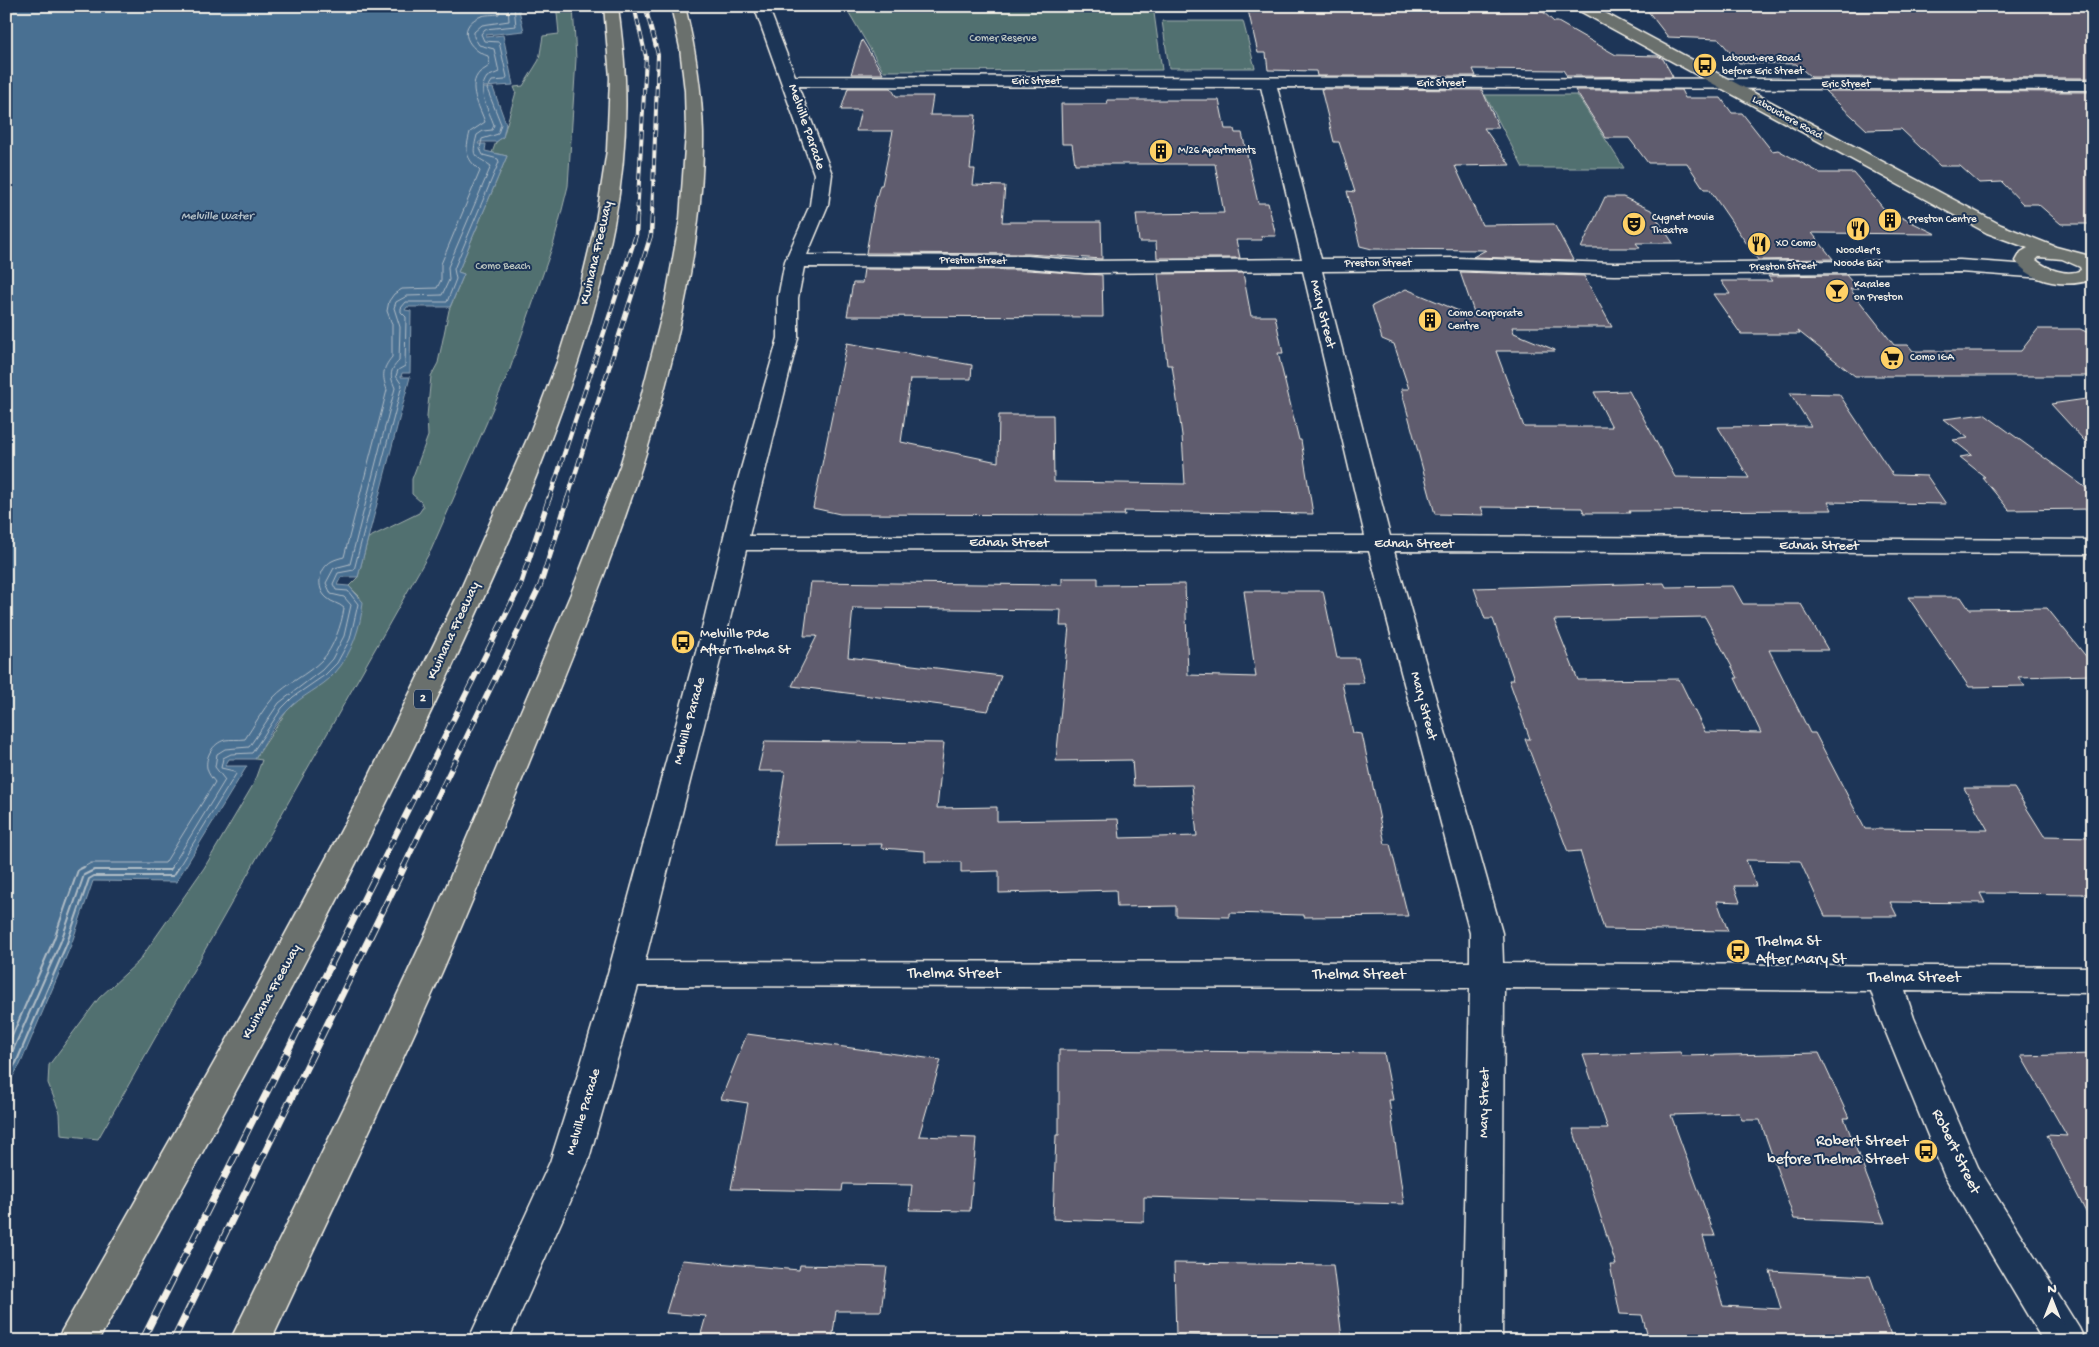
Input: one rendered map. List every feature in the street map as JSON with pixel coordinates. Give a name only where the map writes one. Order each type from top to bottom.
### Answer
[{"type":"main road","name":"Kwinana Freeway","points":[[76,1341],[192,1139],[313,916],[408,730],[523,482],[560,383],[585,306],[604,232],[616,147],[618,54],[611,6]]},
{"type":"main road","points":[[250,1341],[343,1148],[448,921],[583,597],[627,481],[656,382],[677,299],[693,189],[691,71],[678,6]]},
{"type":"main road","name":"Labouchere Road","points":[[1581,6],[1994,229],[2002,230],[2053,252]]},
{"type":"main road","name":"Labouchere Road","points":[[1994,229],[1994,233],[2028,256],[2029,264],[2042,272]]},
{"type":"main road","points":[[2028,256],[2053,252],[2090,272]]},
{"type":"main road","points":[[2042,272],[2062,277],[2090,272]]},
{"type":"street","name":"Melville Parade","points":[[488,1341],[569,1162],[624,973],[736,543],[747,490],[788,338],[788,298],[795,260],[819,206],[823,174],[761,6]]},
{"type":"street","name":"Eric Street","points":[[790,82],[2093,85]]},
{"type":"street","name":"Mary Street","points":[[1268,83],[1379,543],[1486,933],[1482,1341]]},
{"type":"street","name":"Preston Street","points":[[1960,266],[1965,263],[2028,256]]},
{"type":"street","name":"Preston Street","points":[[795,260],[1028,262],[1085,267],[1311,264],[1457,264],[1609,269],[1960,266],[2042,272]]},
{"type":"street","name":"Ednah Street","points":[[736,543],[1379,543],[2093,547]]},
{"type":"street","name":"Thelma Street","points":[[624,973],[1487,975],[2093,980]]},
{"type":"street","name":"Robert Street","points":[[1884,977],[1901,1027],[1963,1175],[2066,1341]]},
{"type":"green space","name":"Como Beach","points":[[553,6],[573,6],[576,59],[568,186],[554,242],[510,369],[431,550],[98,1139],[61,1135],[60,1113],[48,1083],[49,1065],[99,998],[139,961],[204,868],[253,785],[262,760],[255,759],[286,712],[298,700],[335,673],[360,597],[349,586],[358,577],[368,538],[419,513],[423,507],[421,502],[412,494],[412,479],[428,436],[427,416],[431,376],[438,363],[449,310],[464,274],[458,272],[507,156],[492,153],[496,142],[503,137],[516,92],[514,87],[523,86],[539,60],[543,36],[559,34],[557,13]]},
{"type":"green space","name":"Comer Reserve","points":[[845,6],[1153,6],[1162,70],[883,71]]},
{"type":"green space","points":[[1162,21],[1243,21],[1255,68],[1169,68]]},
{"type":"green space","points":[[1485,95],[1577,95],[1624,168],[1523,168]]},
{"type":"water","name":"Melville Water","points":[[6,6],[518,6],[524,31],[486,35],[486,37],[503,35],[513,85],[483,87],[493,88],[506,124],[503,137],[496,142],[479,142],[478,144],[486,144],[485,151],[507,156],[458,272],[464,274],[450,307],[407,307],[405,310],[411,311],[410,373],[402,373],[401,377],[410,377],[358,577],[341,577],[337,585],[349,586],[363,602],[358,630],[351,649],[330,678],[299,700],[282,716],[255,759],[229,759],[225,766],[247,766],[176,882],[93,881],[71,945],[20,1065],[6,1087]]},
{"type":"building","points":[[1250,6],[1506,6],[1508,9],[1539,8],[1554,22],[1558,22],[1616,55],[1658,56],[1663,59],[1673,77],[1567,76],[1563,70],[1473,69],[1476,76],[1317,76],[1316,71],[1268,70],[1266,53],[1258,53],[1248,10],[1251,10]]},
{"type":"building","points":[[1644,6],[1689,6],[1690,8],[1837,6],[1841,11],[1928,11],[1922,6],[2093,6],[2093,78],[1811,77],[1796,64],[1739,63],[1719,39],[1668,37]]},
{"type":"building","points":[[862,40],[883,74],[851,74]]},
{"type":"building","points":[[848,88],[891,88],[896,96],[933,96],[930,115],[976,115],[970,169],[975,169],[973,185],[1005,186],[1002,222],[1101,222],[1102,259],[1028,254],[866,253],[874,206],[880,185],[882,185],[893,131],[856,131],[861,110],[841,110]]},
{"type":"building","points":[[1321,89],[1482,90],[1499,128],[1484,128],[1510,165],[1455,166],[1482,225],[1554,224],[1573,260],[1473,257],[1486,250],[1372,249],[1360,246],[1347,191],[1355,192],[1339,142],[1334,142]]},
{"type":"building","points":[[1575,90],[1681,90],[1685,98],[1721,98],[1732,113],[1742,113],[1772,151],[1778,150],[1820,173],[1854,173],[1884,209],[1936,234],[1812,233],[1833,259],[1758,260],[1709,189],[1704,189],[1687,163],[1648,163],[1629,138],[1606,138]]},
{"type":"building","points":[[1825,91],[2093,92],[2093,224],[2061,224],[2038,204],[2023,204],[2002,182],[1979,183],[1960,166],[1940,166],[1901,129],[1867,130]]},
{"type":"building","points":[[1107,100],[1219,100],[1225,129],[1234,129],[1235,133],[1242,133],[1258,203],[1268,203],[1276,236],[1261,236],[1262,240],[1236,240],[1240,258],[1157,258],[1156,242],[1139,242],[1136,214],[1224,213],[1215,164],[1075,164],[1072,144],[1062,144],[1061,104],[1108,104]]},
{"type":"building","name":"Cygnet Movie Theatre","points":[[1605,197],[1623,197],[1651,210],[1673,243],[1636,243],[1640,248],[1581,248]]},
{"type":"building","points":[[864,269],[1028,270],[1102,275],[1103,317],[847,316],[853,283],[862,283]]},
{"type":"building","points":[[1460,272],[1584,276],[1612,327],[1512,327],[1514,333],[1555,350],[1496,351],[1524,427],[1612,427],[1594,392],[1629,391],[1675,477],[1749,478],[1718,427],[1811,426],[1790,393],[1839,394],[1893,475],[1927,476],[1946,504],[1828,502],[1832,510],[1629,511],[1630,513],[1584,513],[1582,508],[1481,507],[1484,515],[1435,514],[1401,389],[1409,389],[1394,344],[1382,339],[1372,306],[1406,289],[1476,318]]},
{"type":"building","points":[[1243,273],[1251,316],[1275,316],[1283,353],[1278,353],[1299,440],[1301,440],[1313,514],[1124,511],[1125,515],[840,514],[813,508],[847,343],[972,365],[971,379],[910,379],[901,442],[998,462],[999,415],[1053,415],[1054,482],[1185,484],[1182,435],[1172,365],[1167,365],[1158,274]]},
{"type":"building","points":[[1846,275],[1858,289],[1850,289],[1894,345],[1908,345],[1913,351],[2021,351],[2038,329],[2080,329],[2093,335],[2093,376],[1855,376],[1798,331],[1800,334],[1741,334],[1713,294],[1730,294],[1721,281],[1772,281],[1768,276]]},
{"type":"building","points":[[2093,398],[2093,450],[2051,404]]},
{"type":"building","points":[[1984,414],[2093,493],[2093,509],[2009,510],[1982,477],[1985,477],[1960,457],[1972,455],[1953,440],[1968,438],[1944,419]]},
{"type":"building","points":[[1062,578],[1098,578],[1098,585],[1185,584],[1188,675],[1256,677],[1244,591],[1323,591],[1337,658],[1358,658],[1364,683],[1342,683],[1353,733],[1362,734],[1385,844],[1390,844],[1408,916],[1304,917],[1304,915],[1229,913],[1229,917],[1176,916],[1176,906],[1117,907],[1116,890],[999,893],[999,871],[961,872],[961,862],[925,862],[925,851],[881,848],[882,844],[774,845],[785,771],[758,771],[765,741],[944,743],[937,808],[997,807],[997,821],[1118,819],[1120,838],[1197,836],[1192,785],[1134,786],[1132,760],[1056,761],[1069,626],[1060,626],[1061,610],[853,608],[848,657],[1001,676],[988,711],[792,686],[817,636],[804,636],[811,582],[1062,585]]},
{"type":"building","points":[[1664,583],[1666,587],[1733,586],[1743,604],[1801,604],[1828,650],[1769,650],[1810,733],[1815,733],[1865,829],[1988,830],[1964,788],[2014,788],[2044,836],[2093,837],[2093,894],[1980,893],[1985,903],[1890,902],[1897,916],[1825,916],[1800,861],[1746,860],[1756,886],[1734,886],[1740,902],[1717,901],[1728,931],[1604,929],[1580,851],[1568,852],[1525,739],[1530,739],[1509,680],[1514,680],[1493,619],[1485,619],[1474,588]],"holes":[[[1705,617],[1738,678],[1735,678],[1761,733],[1705,732],[1679,679],[1578,680],[1554,620]]]},
{"type":"building","points":[[1908,597],[1961,597],[1969,609],[2047,608],[2093,665],[2093,675],[2018,677],[2025,686],[1969,687]]},
{"type":"building","points":[[747,1034],[941,1060],[919,1136],[976,1138],[970,1211],[909,1210],[912,1185],[843,1184],[842,1191],[731,1189],[748,1103],[721,1099]]},
{"type":"building","points":[[1059,1050],[1384,1053],[1393,1100],[1389,1100],[1404,1204],[1144,1197],[1144,1222],[1053,1219],[1056,1135],[1059,1135]]},
{"type":"building","points":[[1680,1052],[1682,1056],[1819,1053],[1849,1118],[1844,1118],[1885,1223],[1794,1219],[1760,1120],[1742,1120],[1739,1113],[1671,1115],[1715,1236],[1703,1236],[1723,1306],[1781,1309],[1770,1271],[1870,1276],[1893,1341],[1649,1341],[1642,1315],[1620,1314],[1610,1265],[1616,1265],[1573,1129],[1608,1129],[1583,1055]]},
{"type":"building","points":[[2093,1054],[2093,1226],[2047,1135],[2067,1136],[2021,1056]]},
{"type":"building","points":[[682,1260],[799,1270],[800,1265],[887,1267],[881,1311],[836,1311],[832,1341],[699,1341],[706,1316],[666,1313]]},
{"type":"building","points":[[1174,1263],[1333,1265],[1342,1338],[1176,1335]]},
{"type":"railway","points":[[634,6],[646,57],[637,217]]},
{"type":"railway","points":[[645,6],[658,55],[652,217]]},
{"type":"railway","points":[[549,500],[636,235],[637,216]]},
{"type":"railway","points":[[567,500],[651,235],[652,216]]},
{"type":"railway","points":[[379,868],[520,586],[549,498]]},
{"type":"railway","points":[[403,868],[540,586],[568,498]]},
{"type":"railway","points":[[142,1341],[380,867]]},
{"type":"railway","points":[[173,1341],[404,867]]},
{"type":"place","name":"Labouchere Road before Eric Street","points":[[1705,65]]},
{"type":"place","name":"M/26 Apartments","points":[[1161,151]]},
{"type":"place","name":"Preston Centre","points":[[1890,220]]},
{"type":"place","name":"Cygnet Movie Theatre","points":[[1634,224]]},
{"type":"place","name":"Noodler's Noode Bar","points":[[1858,229]]},
{"type":"place","name":"XO Como","points":[[1759,244]]},
{"type":"place","name":"Karalee on Preston","points":[[1837,291]]},
{"type":"place","name":"Como Corporate Centre","points":[[1430,320]]},
{"type":"place","name":"Como IGA","points":[[1892,358]]},
{"type":"place","name":"Melville Pde After Thelma St","points":[[683,642]]},
{"type":"place","name":"Thelma St After Mary St","points":[[1738,951]]},
{"type":"place","name":"Robert Street before Thelma Street","points":[[1926,1151]]}]
